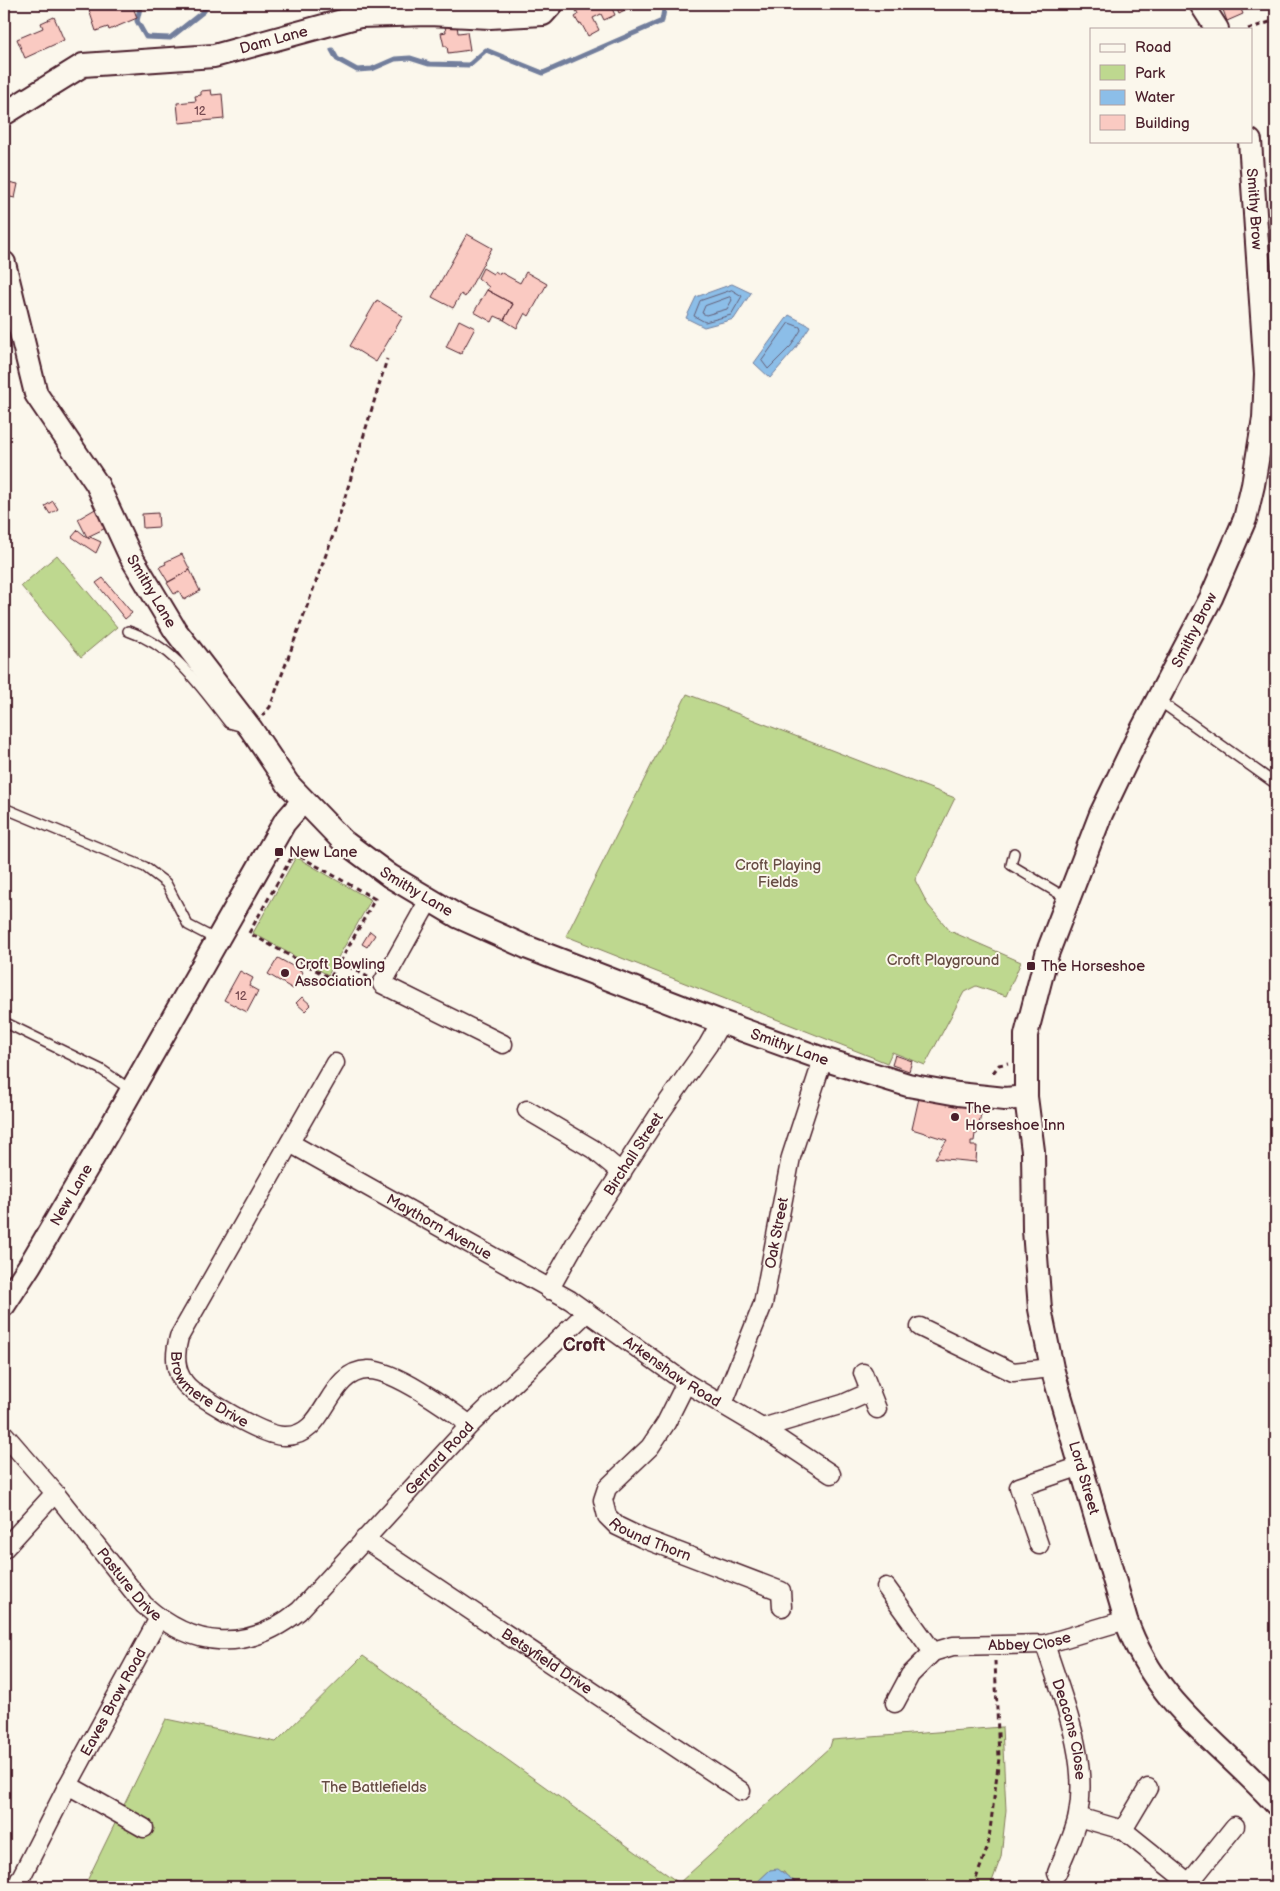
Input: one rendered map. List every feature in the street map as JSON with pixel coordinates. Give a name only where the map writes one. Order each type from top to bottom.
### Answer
[{"type":"street","name":"Dam Lane","points":[[4,114],[83,65],[214,56],[360,16],[429,14],[490,17],[543,14],[552,4]]},
{"type":"street","points":[[1201,4],[1216,28]]},
{"type":"street","name":"Smithy Brow","points":[[1026,1098],[1025,1052],[1030,1015],[1047,954],[1111,791],[1230,556],[1244,519],[1260,453],[1266,374],[1250,142]]},
{"type":"street","name":"Smithy Lane","points":[[4,263],[36,394],[97,484],[130,555],[175,630],[251,729],[288,784],[303,801],[355,850],[390,876],[459,917],[526,947],[721,1022],[823,1059],[908,1085],[1005,1098],[1026,1098]]},
{"type":"street","name":"New Lane","points":[[4,1305],[30,1265],[132,1090],[284,823],[303,801]]},
{"type":"street","points":[[429,900],[382,984],[503,1044]]},
{"type":"street","name":"Birchall Street","points":[[549,1290],[576,1242],[658,1116],[708,1045],[721,1022]]},
{"type":"street","name":"Oak Street","points":[[723,1404],[759,1316],[791,1157],[823,1059]]},
{"type":"street","name":"Browmere Drive","points":[[335,1063],[179,1337],[175,1361],[183,1382],[198,1394],[263,1431],[284,1436],[294,1435],[311,1426],[319,1417],[336,1386],[345,1378],[356,1372],[377,1370],[387,1373],[451,1410],[470,1425]]},
{"type":"street","name":"Lord Street","points":[[1026,1098],[1033,1151],[1037,1276],[1040,1309],[1052,1368],[1126,1620],[1142,1657],[1170,1698],[1200,1731],[1276,1804]]},
{"type":"street","points":[[527,1110],[560,1120],[622,1173]]},
{"type":"street","name":"Maythorn Avenue","points":[[290,1143],[587,1312]]},
{"type":"street","name":"Arkenshaw Road","points":[[587,1312],[686,1383],[762,1428],[831,1474]]},
{"type":"street","name":"Gerrard Road","points":[[299,1612],[470,1425],[587,1312]]},
{"type":"street","points":[[920,1327],[1013,1372],[1052,1368]]},
{"type":"street","points":[[863,1373],[877,1409]]},
{"type":"street","name":"Round Thorn","points":[[686,1383],[666,1423],[650,1447],[607,1488],[603,1500],[605,1509],[612,1521],[625,1531],[735,1580],[781,1591],[782,1607]]},
{"type":"street","points":[[762,1428],[842,1404],[870,1392]]},
{"type":"street","name":"Pasture Drive","points":[[4,1434],[55,1493],[144,1605],[174,1628],[193,1635],[226,1641],[264,1634],[282,1626],[299,1612]]},
{"type":"street","points":[[1039,1545],[1019,1487],[1081,1466]]},
{"type":"street","points":[[4,1549],[55,1493]]},
{"type":"street","name":"Betsyfield Drive","points":[[364,1539],[736,1782]]},
{"type":"street","points":[[886,1587],[933,1652],[910,1675],[895,1703]]},
{"type":"street","name":"Eaves Brow Road","points":[[16,1887],[68,1785],[159,1618]]},
{"type":"street","name":"Abbey Close","points":[[933,1652],[953,1646],[1045,1644],[1126,1620]]},
{"type":"street","name":"Deacons Close","points":[[1045,1644],[1076,1742],[1082,1789],[1078,1817],[1056,1880]]},
{"type":"street","points":[[68,1785],[144,1828]]},
{"type":"street","points":[[1123,1830],[1153,1787]]},
{"type":"street","points":[[1078,1817],[1123,1830],[1192,1885],[1235,1826]]},
{"type":"lane","points":[[128,631],[144,636],[171,653],[229,723],[251,729]]},
{"type":"lane","points":[[1158,700],[1276,784]]},
{"type":"lane","points":[[4,808],[145,867],[166,883],[188,925],[217,941]]},
{"type":"lane","points":[[1014,853],[1011,865],[1068,899]]},
{"type":"lane","points":[[4,1022],[102,1070],[132,1090]]},
{"type":"path","points":[[1251,28],[1276,20]]},
{"type":"path","points":[[251,729],[270,707],[292,649],[335,530],[387,359]]},
{"type":"path","points":[[294,853],[375,899],[340,962],[330,978],[249,933],[294,853]]},
{"type":"path","points":[[340,962],[382,984]]},
{"type":"path","points":[[993,1073],[999,1065],[1012,1063]]},
{"type":"path","points":[[973,1887],[988,1846],[999,1758],[994,1646]]},
{"type":"green space","points":[[57,555],[117,627],[81,657],[21,586]]},
{"type":"green space","name":"Croft Playing Fields","points":[[687,694],[955,798],[915,880],[928,905],[950,931],[1021,962],[1006,996],[976,986],[964,992],[925,1065],[892,1052],[887,1063],[566,936]]},
{"type":"green space","points":[[296,857],[371,900],[328,975],[253,933]]},
{"type":"green space","name":"The Battlefields","points":[[363,1656],[679,1883],[830,1747],[832,1740],[1002,1727],[1006,1810],[1001,1857],[990,1887],[802,1887],[788,1878],[784,1872],[770,1870],[752,1887],[84,1887],[166,1719],[276,1742]]},
{"type":"water","points":[[732,284],[751,293],[734,319],[704,327],[686,318],[696,297]]},
{"type":"water","points":[[789,315],[810,326],[795,349],[770,378],[754,363]]},
{"type":"water","points":[[778,1869],[802,1887],[752,1887],[770,1870]]},
{"type":"building","points":[[107,4],[132,4],[137,18],[109,30],[108,27],[96,31],[88,7]]},
{"type":"building","points":[[591,4],[610,4],[615,15],[604,20],[601,14],[593,18],[599,30],[588,36],[581,23],[579,24],[575,17],[578,15],[576,11]]},
{"type":"building","points":[[615,4],[636,4],[619,13]]},
{"type":"building","points":[[1229,4],[1239,4],[1243,14],[1227,21],[1222,7]]},
{"type":"building","points":[[54,17],[64,40],[25,58],[17,39],[43,28],[41,23]]},
{"type":"building","points":[[456,17],[458,33],[467,32],[470,50],[448,53],[441,33],[446,32],[444,19]]},
{"type":"building","points":[[211,90],[212,95],[222,94],[224,119],[179,123],[177,103],[196,101],[195,96],[201,95],[201,91]]},
{"type":"building","points":[[8,182],[18,184],[15,198],[5,196]]},
{"type":"building","points":[[467,234],[492,248],[465,297],[461,294],[453,308],[432,297]]},
{"type":"building","points":[[483,268],[493,274],[495,271],[499,274],[500,272],[520,283],[526,272],[547,284],[529,316],[525,313],[517,328],[504,320],[513,304],[487,290],[489,287],[478,278]]},
{"type":"building","points":[[487,290],[513,304],[504,320],[495,316],[492,322],[474,312]]},
{"type":"building","points":[[377,300],[403,316],[376,362],[350,346]]},
{"type":"building","points":[[459,320],[475,328],[461,354],[446,347]]},
{"type":"building","points":[[53,501],[58,509],[50,514],[45,506]]},
{"type":"building","points":[[104,504],[108,527],[87,537],[78,519]]},
{"type":"building","points":[[158,513],[159,527],[143,528],[142,514]]},
{"type":"building","points":[[78,530],[89,539],[90,537],[101,542],[96,553],[72,537]]},
{"type":"building","points":[[182,554],[190,570],[168,582],[159,567]]},
{"type":"building","points":[[190,570],[200,591],[184,600],[179,591],[174,594],[167,583]]},
{"type":"building","points":[[103,578],[132,613],[125,619],[96,583]]},
{"type":"building","points":[[370,931],[375,935],[367,947],[362,944]]},
{"type":"building","name":"Croft Bowling Association","points":[[278,958],[303,972],[293,989],[268,974]]},
{"type":"building","points":[[240,971],[253,978],[249,986],[258,991],[247,1012],[224,1000]]},
{"type":"building","points":[[302,997],[311,1005],[305,1011],[296,1003]]},
{"type":"building","points":[[895,1055],[912,1061],[909,1071],[892,1065]]},
{"type":"building","points":[[919,1098],[982,1110],[977,1134],[975,1134],[974,1141],[971,1141],[971,1146],[977,1146],[976,1162],[935,1158],[947,1140],[912,1129]]},
{"type":"waterway","points":[[141,4],[137,21],[146,37],[170,38],[204,11],[207,4]]},
{"type":"waterway","points":[[332,50],[337,59],[357,70],[372,69],[395,59],[410,58],[429,64],[469,65],[486,50],[543,73],[662,21],[665,4]]},
{"type":"place","name":"New Lane","points":[[279,852]]},
{"type":"place","name":"The Horseshoe","points":[[1031,966]]},
{"type":"place","name":"Croft Bowling Association","points":[[285,973]]},
{"type":"place","name":"The Horseshoe Inn","points":[[955,1117]]},
{"type":"district","name":"Croft","points":[[584,1345]]},
{"type":"park label","name":"Croft Playground","points":[[943,960]]}]
